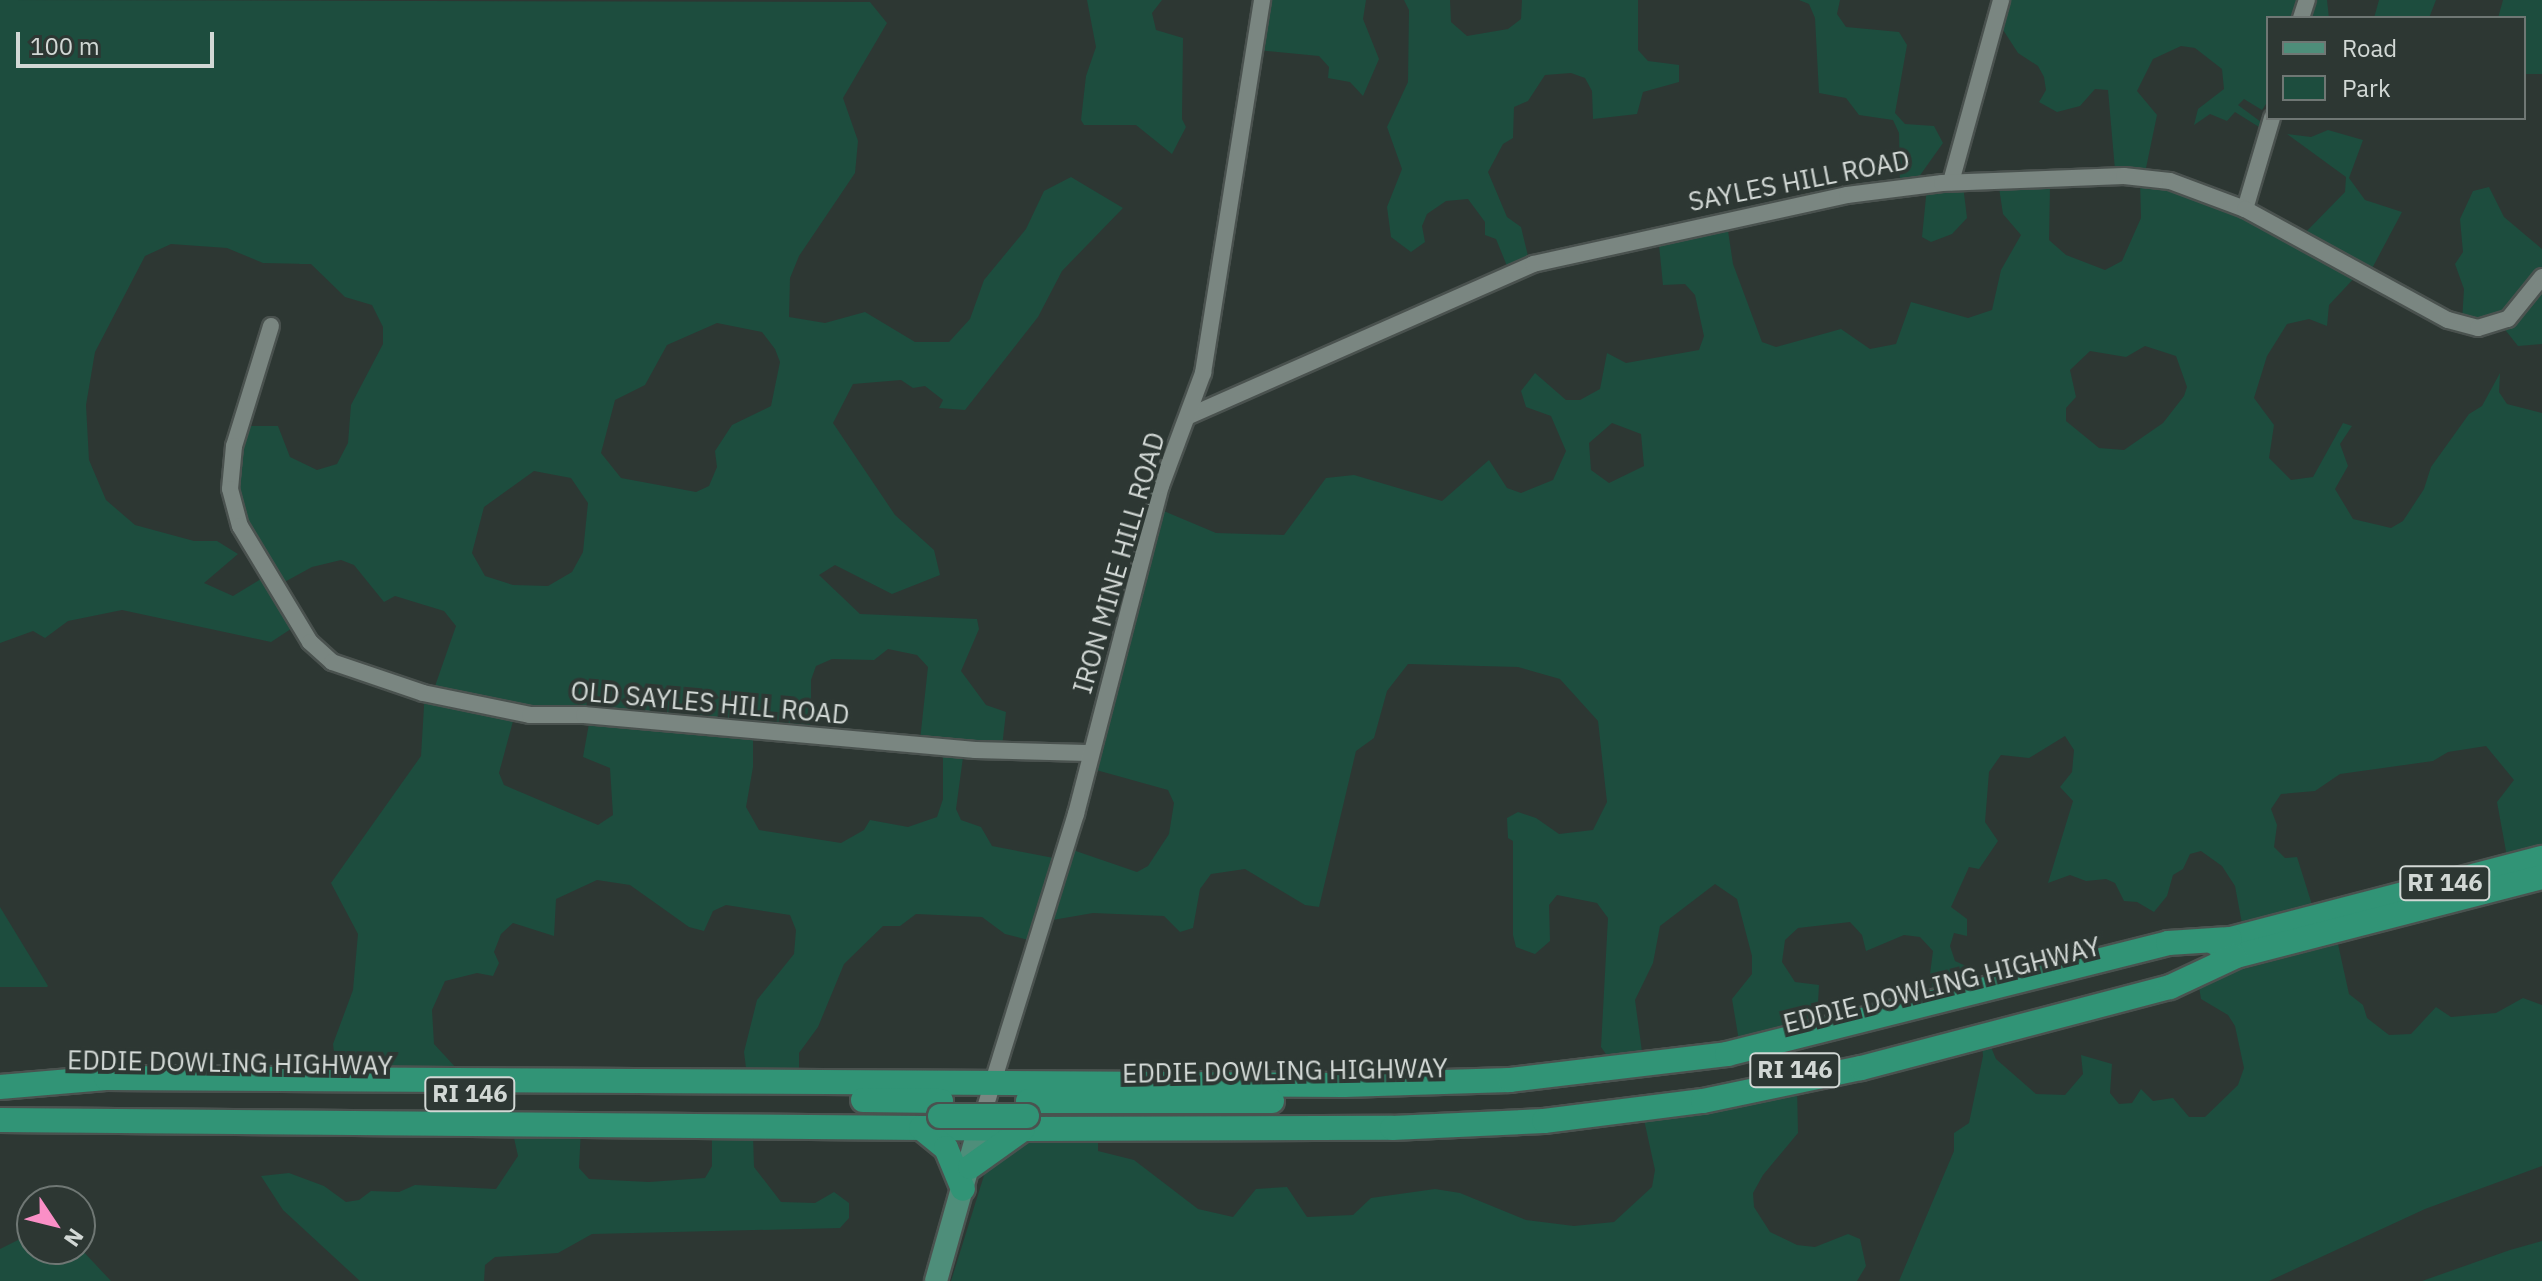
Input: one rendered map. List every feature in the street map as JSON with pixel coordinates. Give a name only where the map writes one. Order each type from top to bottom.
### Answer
[{"type":"highway","name":"EDDIE DOWLING HIGHWAY","points":[[0,1107],[934,1115],[1431,1114],[1642,1097],[1806,1068],[2542,858]]},
{"type":"highway","name":"EDDIE DOWLING HIGHWAY","points":[[2232,948],[2542,877]]},
{"type":"highway","points":[[0,1087],[106,1078],[1393,1084],[1615,1071],[1761,1047],[2168,943],[2232,948]]},
{"type":"highway","name":"EDDIE DOWLING HIGHWAY","points":[[0,1087],[934,1115]]},
{"type":"highway","points":[[0,1120],[934,1115],[979,1128],[1026,1115]]},
{"type":"highway","points":[[934,1115],[946,1148],[966,1178],[1026,1115]]},
{"type":"main road","points":[[936,1281],[979,1128]]},
{"type":"street","name":"IRON MINE HILL ROAD","points":[[993,1084],[1091,753],[1158,499],[1189,416],[1216,319],[1262,0]]},
{"type":"street","points":[[1951,182],[2001,0]]},
{"type":"street","points":[[2245,209],[2271,120]]},
{"type":"street","name":"SAYLES HILL ROAD","points":[[1189,416],[1533,264],[1847,195],[1951,182],[2149,178],[2188,186],[2245,209],[2464,326],[2478,328],[2508,319],[2542,277]]},
{"type":"street","name":"OLD SAYLES HILL ROAD","points":[[271,326],[234,446],[230,489],[240,526],[310,642],[332,662],[423,693],[530,715],[584,715],[975,750],[1091,753]]},
{"type":"street","points":[[979,1128],[993,1084]]},
{"type":"green space","points":[[0,0],[870,2],[887,23],[843,98],[858,141],[855,173],[799,256],[790,278],[789,317],[825,323],[865,312],[915,342],[949,342],[970,319],[984,280],[1026,229],[1044,191],[1071,177],[1123,208],[1062,271],[1038,317],[965,410],[939,408],[943,400],[925,386],[913,388],[901,380],[853,384],[833,423],[895,515],[934,550],[940,575],[892,594],[835,565],[819,575],[860,614],[977,619],[979,629],[961,671],[986,705],[1006,712],[1002,747],[964,750],[956,809],[961,820],[981,827],[992,846],[1059,859],[1067,848],[1137,872],[1148,866],[1169,834],[1174,803],[1168,790],[1089,768],[1159,509],[1216,533],[1284,535],[1326,478],[1354,475],[1442,501],[1489,460],[1507,488],[1521,493],[1553,480],[1566,451],[1551,416],[1526,407],[1521,391],[1535,373],[1566,400],[1580,400],[1600,389],[1607,353],[1626,363],[1699,350],[1704,336],[1695,295],[1685,284],[1663,285],[1658,235],[1727,224],[1733,264],[1762,342],[1776,347],[1841,329],[1870,349],[1896,344],[1911,302],[1968,318],[1992,310],[2001,270],[2021,235],[2003,214],[1998,181],[2050,187],[2049,240],[2066,255],[2105,270],[2122,261],[2141,218],[2140,179],[2115,170],[2108,90],[2095,89],[2080,106],[2057,112],[2039,102],[2046,90],[2044,77],[2038,66],[2018,53],[1998,22],[2001,0],[2327,0],[2329,16],[2266,16],[2266,104],[2262,110],[2244,99],[2238,105],[2261,122],[2259,127],[2235,112],[2227,121],[2210,114],[2194,125],[2198,109],[2224,89],[2222,69],[2195,48],[2181,46],[2153,59],[2137,91],[2157,115],[2145,173],[2300,238],[2345,192],[2346,177],[2287,134],[2311,137],[2328,130],[2363,140],[2349,178],[2365,200],[2402,212],[2368,276],[2358,274],[2329,305],[2327,326],[2309,319],[2287,324],[2267,356],[2254,398],[2274,425],[2269,458],[2291,480],[2313,477],[2343,423],[2352,426],[2340,444],[2348,466],[2335,489],[2353,519],[2391,528],[2403,521],[2424,489],[2431,467],[2469,414],[2482,406],[2500,373],[2499,392],[2507,404],[2542,413],[2542,854],[2508,862],[2497,802],[2514,780],[2486,746],[2448,752],[2433,761],[2340,774],[2315,791],[2281,794],[2271,809],[2277,825],[2274,847],[2285,858],[2297,857],[2314,911],[2243,929],[2235,886],[2222,866],[2201,851],[2190,854],[2183,869],[2173,875],[2167,896],[2154,912],[2137,902],[2124,901],[2115,883],[2106,879],[2086,881],[2070,875],[2048,883],[2073,801],[2060,787],[2072,772],[2074,750],[2065,736],[2029,758],[2001,755],[1989,772],[1985,822],[1998,841],[1979,869],[1969,867],[1951,907],[1967,919],[1967,936],[1954,933],[1950,946],[1955,961],[1966,966],[1971,999],[1937,1008],[1930,974],[1933,951],[1920,937],[1904,935],[1866,951],[1862,935],[1850,922],[1798,928],[1785,940],[1782,962],[1795,982],[1819,985],[1818,1003],[1829,1033],[1741,1053],[1732,999],[1752,974],[1752,956],[1737,899],[1715,884],[1660,926],[1653,963],[1635,1000],[1643,1059],[1617,1070],[1601,1047],[1608,918],[1597,903],[1557,895],[1549,905],[1550,941],[1535,954],[1516,947],[1513,935],[1513,841],[1508,838],[1507,818],[1518,812],[1536,818],[1559,834],[1593,830],[1607,802],[1598,721],[1560,679],[1518,667],[1408,664],[1387,691],[1374,738],[1356,751],[1319,907],[1305,905],[1245,869],[1211,874],[1200,889],[1193,928],[1180,932],[1164,916],[1093,913],[1047,921],[1032,941],[1005,934],[982,917],[916,914],[900,926],[883,926],[844,964],[818,1027],[799,1053],[799,1075],[746,1068],[744,1052],[757,1000],[794,954],[796,930],[790,915],[726,905],[713,911],[704,931],[689,927],[630,885],[597,880],[556,899],[554,936],[513,923],[501,934],[494,952],[499,963],[493,976],[477,973],[445,981],[432,1010],[434,1044],[458,1070],[336,1069],[333,1044],[353,990],[358,934],[331,883],[421,756],[425,690],[434,689],[456,626],[444,611],[395,596],[384,602],[354,565],[341,560],[312,567],[279,585],[300,623],[271,642],[122,610],[68,621],[45,638],[33,631],[0,643]],"holes":[[[171,244],[227,248],[263,263],[311,264],[345,297],[372,305],[383,327],[383,344],[351,405],[348,443],[337,464],[317,470],[290,457],[278,426],[240,426],[233,497],[269,574],[233,596],[204,583],[238,554],[217,541],[194,541],[135,525],[106,500],[89,460],[86,405],[95,352],[145,256]],[[717,323],[762,332],[775,349],[780,362],[771,406],[732,425],[715,451],[717,467],[709,486],[696,492],[621,478],[601,453],[615,400],[645,385],[667,345]],[[2145,346],[2176,356],[2187,387],[2184,396],[2163,423],[2124,450],[2099,448],[2066,421],[2066,408],[2076,397],[2070,370],[2090,351],[2126,357]],[[1612,423],[1641,434],[1644,466],[1609,483],[1591,470],[1589,443]],[[534,471],[571,478],[588,503],[583,552],[572,572],[548,586],[513,585],[485,576],[472,553],[484,507]],[[888,649],[917,655],[928,667],[920,740],[943,746],[943,799],[937,817],[908,827],[870,820],[864,830],[841,843],[759,830],[746,807],[753,767],[753,732],[811,732],[811,680],[816,666],[832,659],[874,660]],[[516,710],[590,718],[583,757],[610,768],[613,815],[598,825],[504,785],[499,773]]]},
{"type":"green space","points":[[1087,0],[1162,0],[1152,13],[1156,30],[1183,38],[1182,119],[1186,127],[1172,154],[1136,125],[1084,125],[1081,120],[1086,76],[1096,47]]},
{"type":"green space","points":[[1263,0],[1366,0],[1363,19],[1379,59],[1363,96],[1350,82],[1328,78],[1329,67],[1319,56],[1258,50]]},
{"type":"green space","points":[[1404,0],[1450,0],[1451,22],[1467,36],[1508,29],[1521,19],[1522,0],[1638,0],[1638,50],[1648,61],[1679,65],[1679,82],[1643,92],[1637,114],[1593,119],[1592,91],[1585,78],[1571,73],[1545,75],[1528,101],[1514,107],[1513,138],[1503,144],[1488,172],[1507,217],[1521,227],[1529,260],[1507,266],[1496,239],[1485,235],[1485,222],[1468,199],[1446,201],[1427,214],[1422,226],[1425,242],[1411,252],[1391,237],[1387,207],[1402,169],[1387,127],[1408,82],[1409,10]]},
{"type":"green space","points":[[1799,0],[1840,0],[1837,14],[1846,27],[1899,32],[1907,45],[1895,113],[1905,124],[1934,126],[1943,143],[1911,188],[1900,185],[1899,133],[1893,120],[1859,115],[1846,98],[1819,93],[1815,18],[1809,4]]},
{"type":"green space","points":[[2379,0],[2436,0],[2430,16],[2375,16]]},
{"type":"green space","points":[[2503,0],[2542,0],[2542,74],[2526,74],[2526,16],[2499,16]]},
{"type":"green space","points":[[1963,185],[1967,218],[1952,234],[1931,242],[1922,237],[1927,187]]},
{"type":"green space","points":[[2489,187],[2504,217],[2542,249],[2542,344],[2518,346],[2499,322],[2462,321],[2464,289],[2455,264],[2463,252],[2460,219],[2473,191]]},
{"type":"green space","points":[[0,907],[48,986],[47,987],[0,987]]},
{"type":"green space","points":[[2338,944],[2349,994],[2363,1005],[2367,1018],[2389,1035],[2411,1034],[2436,1007],[2451,1017],[2496,1013],[2523,998],[2542,1005],[2542,1166],[2425,1209],[2269,1281],[1899,1281],[1954,1151],[1954,1133],[1969,1123],[1983,1056],[1981,1034],[1985,1033],[1996,1059],[2036,1094],[2065,1095],[2083,1074],[2081,1055],[2112,1064],[2110,1093],[2119,1104],[2132,1103],[2141,1089],[2153,1101],[2173,1098],[2189,1117],[2205,1117],[2238,1085],[2244,1068],[2235,1026],[2228,1015],[2201,999],[2198,981]]},
{"type":"green space","points":[[1797,1085],[1798,1133],[1763,1175],[1753,1193],[1754,1207],[1770,1232],[1797,1245],[1815,1247],[1848,1234],[1860,1239],[1866,1266],[1857,1281],[951,1281],[986,1169],[1011,1142],[1098,1133],[1098,1151],[1134,1160],[1198,1209],[1233,1217],[1256,1189],[1287,1187],[1307,1217],[1353,1215],[1371,1198],[1435,1189],[1460,1193],[1526,1220],[1574,1226],[1614,1222],[1652,1187],[1655,1170],[1643,1115]]},
{"type":"green space","points":[[512,1129],[581,1129],[579,1168],[589,1179],[649,1182],[705,1178],[712,1166],[712,1131],[753,1135],[754,1167],[781,1202],[815,1203],[834,1192],[849,1203],[849,1218],[840,1228],[592,1234],[558,1253],[495,1257],[485,1265],[484,1281],[360,1281],[283,1210],[261,1176],[289,1173],[324,1186],[346,1202],[359,1200],[371,1191],[399,1192],[415,1185],[496,1189],[518,1156]]},
{"type":"green space","points":[[16,1241],[16,1265],[96,1265],[111,1281],[0,1281],[0,1249]]},
{"type":"green space","points":[[2542,1241],[2542,1281],[2422,1281],[2510,1250]]}]
